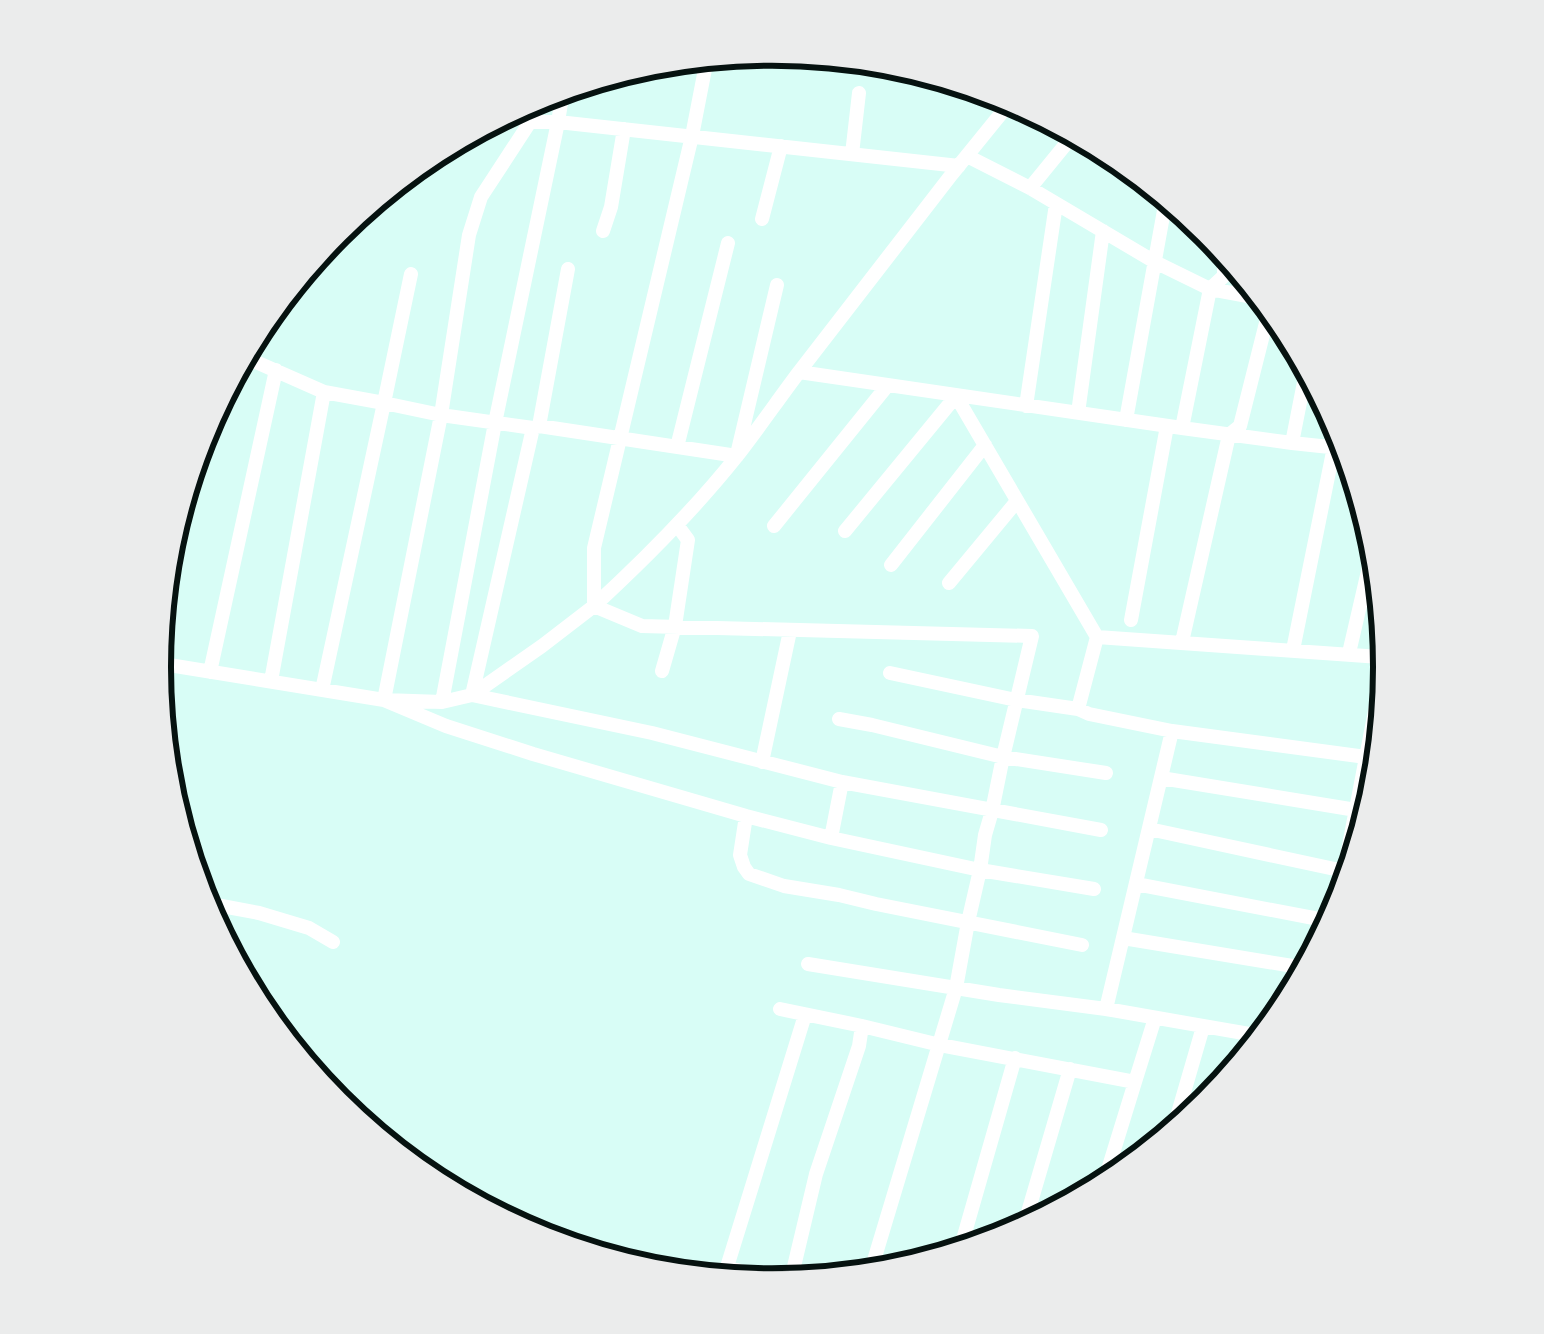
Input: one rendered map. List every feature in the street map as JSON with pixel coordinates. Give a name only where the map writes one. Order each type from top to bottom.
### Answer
[{"type":"street","points":[[594,606],[594,548],[692,136],[705,70]]},
{"type":"street","points":[[852,154],[859,93]]},
{"type":"street","points":[[442,702],[495,423],[561,105]]},
{"type":"street","points":[[171,665],[384,700],[442,702],[472,695],[542,646],[594,606],[677,525],[737,456],[799,372],[1003,112]]},
{"type":"street","points":[[384,700],[441,415],[469,235],[481,197],[530,122],[558,122],[852,154],[963,161],[1030,188],[1155,262],[1210,289],[1244,295]]},
{"type":"street","points":[[603,231],[611,206],[624,129]]},
{"type":"street","points":[[1030,188],[1066,144]]},
{"type":"street","points":[[762,219],[780,146]]},
{"type":"street","points":[[1026,406],[1056,204]]},
{"type":"street","points":[[1126,420],[1164,212]]},
{"type":"street","points":[[1078,413],[1103,232]]},
{"type":"street","points":[[677,447],[728,243]]},
{"type":"street","points":[[472,695],[536,427],[568,269]]},
{"type":"street","points":[[1182,428],[1210,289],[1224,276],[1224,271]]},
{"type":"street","points":[[322,690],[411,274]]},
{"type":"street","points":[[737,456],[776,285]]},
{"type":"street","points":[[1182,642],[1229,434],[1240,426],[1266,324]]},
{"type":"street","points":[[256,361],[324,392],[441,415],[619,438],[737,456]]},
{"type":"street","points":[[210,672],[276,370]]},
{"type":"street","points":[[799,372],[1167,426],[1331,447]]},
{"type":"street","points":[[774,526],[887,386]]},
{"type":"street","points":[[1292,443],[1303,387]]},
{"type":"street","points":[[271,682],[324,392]]},
{"type":"street","points":[[956,396],[1097,638],[1078,709]]},
{"type":"street","points":[[845,531],[956,396]]},
{"type":"street","points":[[1131,620],[1167,426]]},
{"type":"street","points":[[891,566],[985,445]]},
{"type":"street","points":[[1292,650],[1334,456]]},
{"type":"street","points":[[949,583],[1017,501]]},
{"type":"street","points":[[662,671],[674,626],[688,540],[677,525]]},
{"type":"street","points":[[1349,654],[1366,579]]},
{"type":"street","points":[[594,606],[642,626],[1032,636],[992,811],[984,834],[980,870],[956,988],[875,1259]]},
{"type":"street","points":[[762,762],[790,630]]},
{"type":"street","points":[[1097,638],[1182,642],[1372,656]]},
{"type":"street","points":[[890,673],[1016,700],[1078,709],[1089,714],[1172,731],[1366,757]]},
{"type":"street","points":[[472,695],[652,733],[842,782],[1101,830]]},
{"type":"street","points":[[384,700],[454,729],[746,816],[831,838],[980,870],[1094,889]]},
{"type":"street","points":[[839,720],[872,725],[1003,757],[1106,773]]},
{"type":"street","points":[[1106,1009],[1172,731]]},
{"type":"street","points":[[1161,778],[1355,810]]},
{"type":"street","points":[[831,838],[842,782]]},
{"type":"street","points":[[746,816],[740,855],[744,867],[749,874],[784,886],[838,895],[1082,945]]},
{"type":"street","points":[[1148,829],[1337,870]]},
{"type":"street","points":[[1136,884],[1317,919]]},
{"type":"street","points":[[221,906],[258,913],[309,928],[333,942]]},
{"type":"street","points":[[1123,938],[1293,966]]},
{"type":"street","points":[[808,964],[956,988],[1106,1009],[1248,1034]]},
{"type":"street","points":[[780,1009],[940,1044],[1135,1082]]},
{"type":"street","points":[[726,1265],[805,1014]]},
{"type":"street","points":[[1110,1164],[1155,1018]]},
{"type":"street","points":[[794,1267],[816,1174],[859,1046],[862,1026]]},
{"type":"street","points":[[1179,1108],[1203,1027]]},
{"type":"street","points":[[964,1236],[1015,1058]]},
{"type":"street","points":[[1029,1210],[1070,1068]]}]
